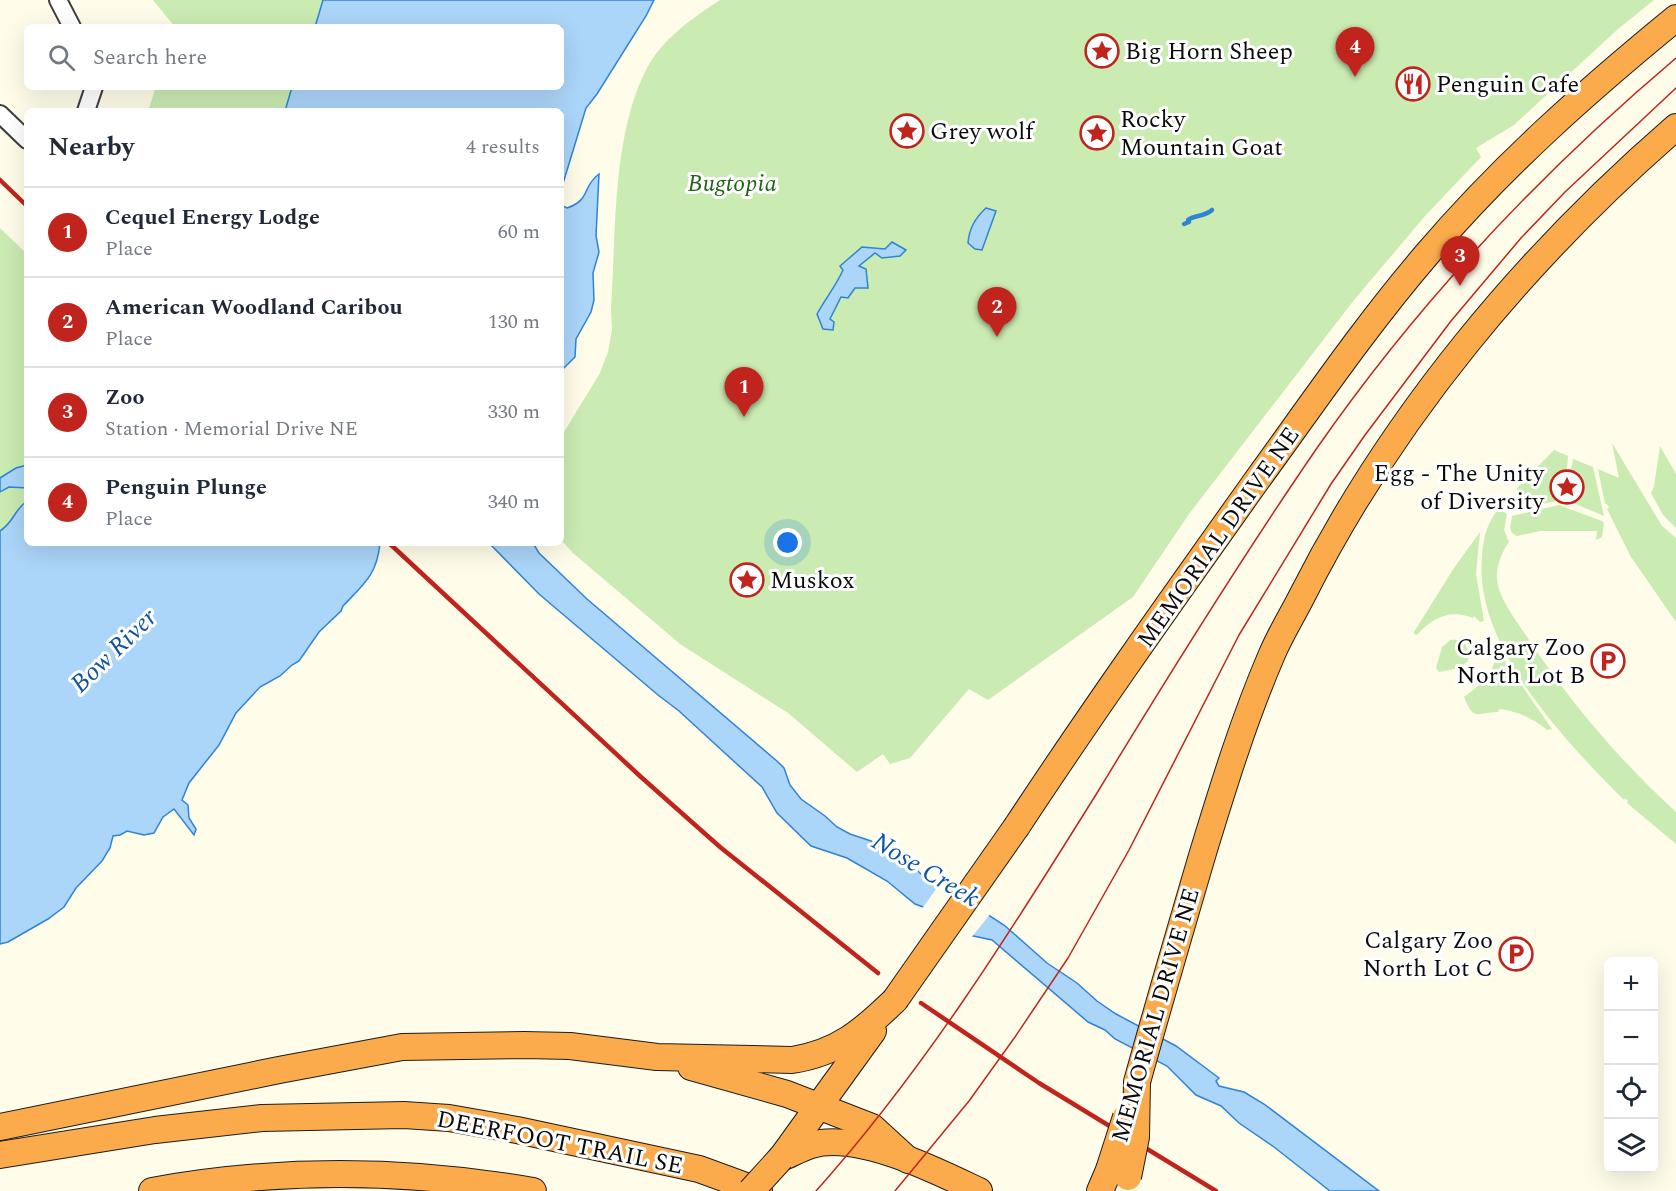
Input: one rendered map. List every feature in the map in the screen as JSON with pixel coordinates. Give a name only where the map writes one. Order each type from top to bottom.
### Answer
[{"type":"highway","name":"MEMORIAL DRIVE NE","points":[[751,1191],[781,1158],[820,1107],[1017,826],[1171,600],[1371,322],[1422,260],[1514,160],[1595,85],[1676,18]]},
{"type":"highway","name":"MEMORIAL DRIVE NE","points":[[1116,1182],[1136,1137],[1137,1082],[1168,969],[1232,756],[1273,653],[1327,547],[1398,436],[1459,354],[1521,279],[1606,190],[1676,127]]},
{"type":"highway","points":[[1644,155],[1676,139]]},
{"type":"highway","points":[[0,1127],[290,1067],[402,1047],[570,1046],[657,1057],[792,1060],[812,1057],[844,1044],[867,1027],[895,1000]]},
{"type":"highway","points":[[657,1057],[746,1082],[872,1127],[908,1160]]},
{"type":"highway","name":"DEERFOOT TRAIL SE","points":[[0,1155],[155,1130],[262,1118],[404,1115],[449,1118],[517,1130],[699,1169],[759,1191]]},
{"type":"highway","points":[[781,1158],[813,1144],[835,1142],[857,1144],[908,1160],[979,1191]]},
{"type":"highway","points":[[152,1191],[272,1176],[327,1174],[406,1175],[533,1191]]},
{"type":"street","points":[[58,0],[70,24]]},
{"type":"street","points":[[87,108],[93,90]]},
{"type":"street","points":[[0,114],[24,137]]},
{"type":"green space","points":[[153,0],[323,0],[316,24],[173,24]]},
{"type":"green space","name":"Bugtopia","points":[[720,0],[1654,0],[1618,29],[1514,125],[1476,148],[1481,157],[1425,216],[1354,300],[1189,514],[1133,597],[988,700],[969,689],[910,758],[890,764],[883,754],[857,772],[788,713],[680,644],[564,543],[564,432],[600,373],[608,352],[612,330],[615,217],[627,123],[636,94],[653,57],[689,21]]},
{"type":"green space","points":[[155,90],[291,90],[286,108],[149,108]]},
{"type":"green space","points":[[0,228],[24,251],[24,519],[0,543]]},
{"type":"green space","points":[[1612,443],[1662,526],[1676,538],[1676,622],[1631,557],[1607,509],[1609,508],[1605,504],[1598,469],[1619,478]]},
{"type":"green space","points":[[1660,446],[1676,474],[1676,528],[1663,515],[1651,493]]},
{"type":"green space","points":[[1554,450],[1568,456],[1561,498],[1557,501],[1513,510],[1517,488]]},
{"type":"green space","points":[[1573,459],[1593,467],[1604,516],[1566,500]]},
{"type":"green space","points":[[1559,505],[1602,521],[1604,523],[1602,537],[1596,540],[1597,531],[1540,531],[1517,536],[1512,533],[1510,528],[1512,516]]},
{"type":"green space","points":[[1498,509],[1507,514],[1504,530],[1509,542],[1503,551],[1497,574],[1500,591],[1506,605],[1543,661],[1578,707],[1615,751],[1676,812],[1676,844],[1627,803],[1628,801],[1625,798],[1624,800],[1576,750],[1528,689],[1507,657],[1492,623],[1483,590],[1482,556],[1486,531]]},
{"type":"green space","points":[[1480,532],[1476,574],[1484,621],[1480,622],[1474,616],[1473,618],[1457,614],[1442,616],[1429,623],[1417,635],[1414,634],[1454,568]]},
{"type":"green space","points":[[1450,640],[1459,640],[1465,644],[1469,656],[1468,661],[1459,668],[1439,672],[1436,668],[1442,647]]},
{"type":"green space","points":[[1499,655],[1552,729],[1547,730],[1512,711],[1499,709],[1498,712],[1476,714],[1470,710],[1464,697],[1484,680]]},
{"type":"water","points":[[323,0],[654,0],[597,94],[586,108],[564,180],[564,108],[286,108],[291,90],[564,90],[564,24],[316,24]]},
{"type":"water","points":[[599,174],[596,236],[599,252],[593,273],[594,300],[591,312],[576,339],[575,357],[564,368],[564,206],[567,208],[580,201],[590,183]]},
{"type":"water","points":[[986,208],[996,211],[982,250],[975,249],[968,243],[971,228]]},
{"type":"water","points":[[892,242],[906,250],[900,256],[882,258],[875,253],[859,266],[866,269],[868,288],[855,288],[848,298],[841,297],[830,319],[834,322],[833,330],[823,329],[817,314],[843,270],[840,266],[862,247],[885,249]]},
{"type":"water","points":[[24,466],[24,488],[9,487],[0,492],[0,478]]},
{"type":"water","name":"Bow River","points":[[24,504],[24,546],[379,546],[373,571],[363,585],[319,632],[299,661],[280,676],[260,687],[236,713],[219,745],[189,783],[182,800],[188,805],[189,818],[196,829],[194,835],[174,809],[163,817],[154,833],[144,835],[127,831],[113,836],[110,848],[102,861],[76,888],[64,907],[48,919],[8,942],[0,944],[0,531]]},
{"type":"water","points":[[492,546],[535,546],[539,553],[587,599],[778,762],[784,768],[790,785],[801,799],[837,827],[871,841],[912,865],[932,885],[979,909],[1004,925],[1047,963],[1077,983],[1097,1001],[1116,1014],[1176,1046],[1219,1078],[1216,1081],[1219,1086],[1244,1092],[1264,1104],[1379,1191],[1330,1191],[1239,1123],[1221,1106],[1196,1095],[1167,1066],[1088,1022],[992,940],[964,934],[926,908],[915,904],[887,881],[847,858],[811,846],[777,813],[762,787],[679,711],[539,594]]},
{"type":"pier","points":[[939,885],[991,913],[971,938],[949,931],[921,910]]},
{"type":"waterway","points":[[1184,224],[1189,222],[1190,218],[1212,210]]},
{"type":"tram line","points":[[816,1191],[894,1097],[965,998],[1032,896],[1232,576],[1288,490],[1356,394],[1440,290],[1529,193],[1625,102],[1676,58]]},
{"type":"tram line","points":[[895,1191],[969,1101],[1068,958],[1129,850],[1239,635],[1331,484],[1365,435],[1451,321],[1521,238],[1565,192],[1676,88]]},
{"type":"railway","points":[[0,180],[24,203]]},
{"type":"railway","points":[[392,546],[641,777],[720,847],[878,973]]},
{"type":"railway","points":[[921,1003],[1039,1083],[1216,1191]]},
{"type":"place","name":"Big Horn Sheep","points":[[1102,51]]},
{"type":"place","name":"Penguin Plunge","points":[[1355,77]]},
{"type":"place","name":"Penguin Cafe","points":[[1413,84]]},
{"type":"place","name":"Grey wolf","points":[[907,131]]},
{"type":"place","name":"Rocky Mountain Goat","points":[[1097,133]]},
{"type":"place","name":"Zoo","points":[[1460,286]]},
{"type":"place","name":"American Woodland Caribou","points":[[997,337]]},
{"type":"place","name":"Cequel Energy Lodge","points":[[744,417]]},
{"type":"place","name":"Egg - The Unity of Diversity","points":[[1567,487]]},
{"type":"place","name":"Muskox","points":[[747,580]]},
{"type":"place","name":"Calgary Zoo North Lot B","points":[[1608,661]]},
{"type":"place","name":"Calgary Zoo North Lot C","points":[[1516,954]]},
{"type":"water label","name":"Nose Creek","points":[[926,869]]}]
